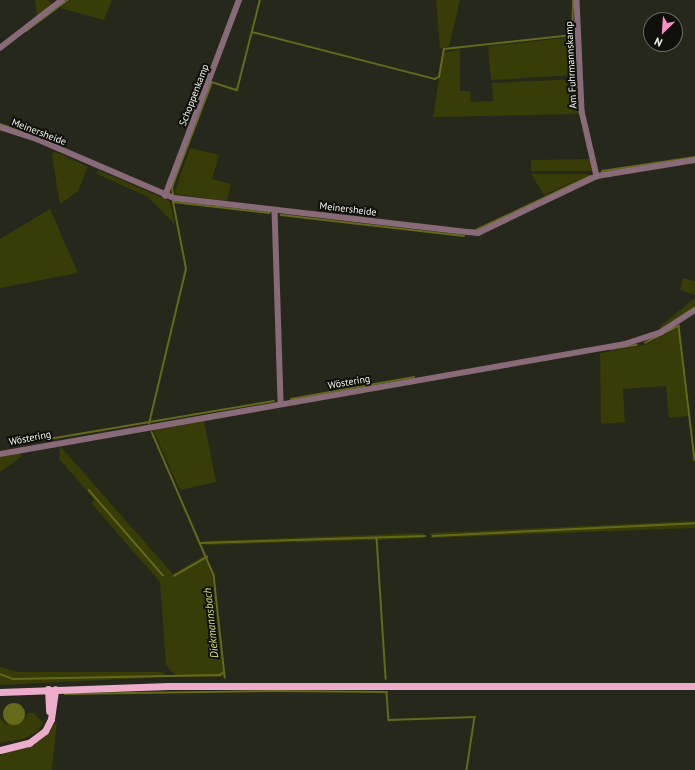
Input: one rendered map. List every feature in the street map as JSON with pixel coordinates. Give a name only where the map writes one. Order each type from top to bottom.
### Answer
[{"type":"main road","points":[[0,692],[169,686],[695,686]]},
{"type":"main road","points":[[0,745],[28,740],[42,729],[49,713],[51,689]]},
{"type":"main road","points":[[0,750],[29,743],[45,732],[51,719],[51,689]]},
{"type":"street","points":[[0,48],[62,0]]},
{"type":"street","name":"Schoppenkamp","points":[[165,196],[239,0]]},
{"type":"street","name":"Am Fuhrmannskamp","points":[[577,0],[582,110],[597,176]]},
{"type":"street","name":"Meinersheide","points":[[0,127],[37,139],[165,196],[478,233],[597,176],[695,160]]},
{"type":"street","points":[[274,210],[281,403]]},
{"type":"street","name":"Wöstering","points":[[0,454],[281,403],[625,344],[661,332],[695,310]]},
{"type":"shaded area","points":[[35,0],[48,0],[53,5],[37,17]]},
{"type":"shaded area","points":[[71,0],[112,0],[104,20],[60,8]]},
{"type":"shaded area","points":[[436,0],[460,0],[449,46],[440,49]]},
{"type":"shaded area","points":[[574,37],[576,75],[491,80],[488,46]]},
{"type":"shaded area","points":[[460,49],[460,91],[470,91],[471,102],[493,101],[492,83],[576,79],[579,114],[433,117],[443,53]]},
{"type":"shaded area","points":[[190,148],[219,155],[212,179],[231,184],[227,201],[174,194]]},
{"type":"shaded area","points":[[54,151],[88,167],[78,191],[60,204],[52,156]]},
{"type":"shaded area","points":[[590,159],[593,171],[531,171],[531,160]]},
{"type":"shaded area","points":[[98,170],[170,201],[175,225],[148,197],[97,174]]},
{"type":"shaded area","points":[[531,174],[588,174],[587,176],[544,195]]},
{"type":"shaded area","points":[[50,209],[78,273],[0,288],[0,239]]},
{"type":"shaded area","points":[[683,278],[695,281],[695,295],[680,290]]},
{"type":"shaded area","points":[[695,298],[695,308],[661,331],[659,327]]},
{"type":"shaded area","points":[[678,328],[688,416],[669,418],[666,386],[623,389],[625,422],[601,424],[600,353],[645,345]]},
{"type":"shaded area","points":[[204,421],[216,482],[180,490],[153,430]]},
{"type":"shaded area","points":[[60,446],[173,574],[204,556],[212,576],[223,677],[177,677],[166,665],[160,582],[91,503],[95,500],[59,459]]},
{"type":"shaded area","points":[[20,452],[21,457],[0,472],[0,456]]},
{"type":"shaded area","points":[[695,521],[695,528],[431,538],[430,533]]},
{"type":"shaded area","points":[[423,533],[424,538],[375,540],[205,545],[204,541]]},
{"type":"shaded area","points":[[0,667],[18,672],[163,672],[167,677],[0,685]]},
{"type":"shaded area","points":[[14,703],[22,706],[25,714],[22,722],[14,725],[6,722],[3,714],[6,706]]},
{"type":"shaded area","points":[[28,713],[34,713],[43,723],[37,732],[23,739],[0,743],[0,718],[6,724],[17,724],[24,720]]},
{"type":"shaded area","points":[[57,722],[52,770],[0,770],[0,755],[34,744]]},
{"type":"waterway","points":[[26,31],[68,0]]},
{"type":"waterway","points":[[173,196],[172,187],[212,82],[237,90],[260,0]]},
{"type":"waterway","points":[[252,32],[435,79],[439,77],[444,49],[572,35],[573,0]]},
{"type":"waterway","points":[[0,124],[34,135]]},
{"type":"waterway","points":[[602,171],[695,157]]},
{"type":"waterway","points":[[476,230],[590,176]]},
{"type":"waterway","name":"Diekmannsbach","points":[[149,424],[186,269],[173,202],[269,213]]},
{"type":"waterway","points":[[281,215],[464,236]]},
{"type":"waterway","points":[[645,343],[679,326],[695,460]]},
{"type":"waterway","points":[[611,349],[637,345]]},
{"type":"waterway","points":[[291,399],[414,377]]},
{"type":"waterway","points":[[43,440],[274,401]]},
{"type":"waterway","name":"Diekmannsbach","points":[[152,432],[214,575],[225,677]]},
{"type":"waterway","points":[[89,490],[163,575]]},
{"type":"waterway","points":[[433,536],[695,523]]},
{"type":"waterway","points":[[201,543],[425,536]]},
{"type":"waterway","points":[[377,538],[386,679]]},
{"type":"waterway","points":[[174,576],[207,557]]},
{"type":"waterway","name":"Diekmannsbach","points":[[0,674],[13,679],[220,675],[224,672]]},
{"type":"waterway","points":[[65,694],[275,691],[387,692]]},
{"type":"waterway","points":[[387,693],[389,720],[475,717],[467,770]]}]
